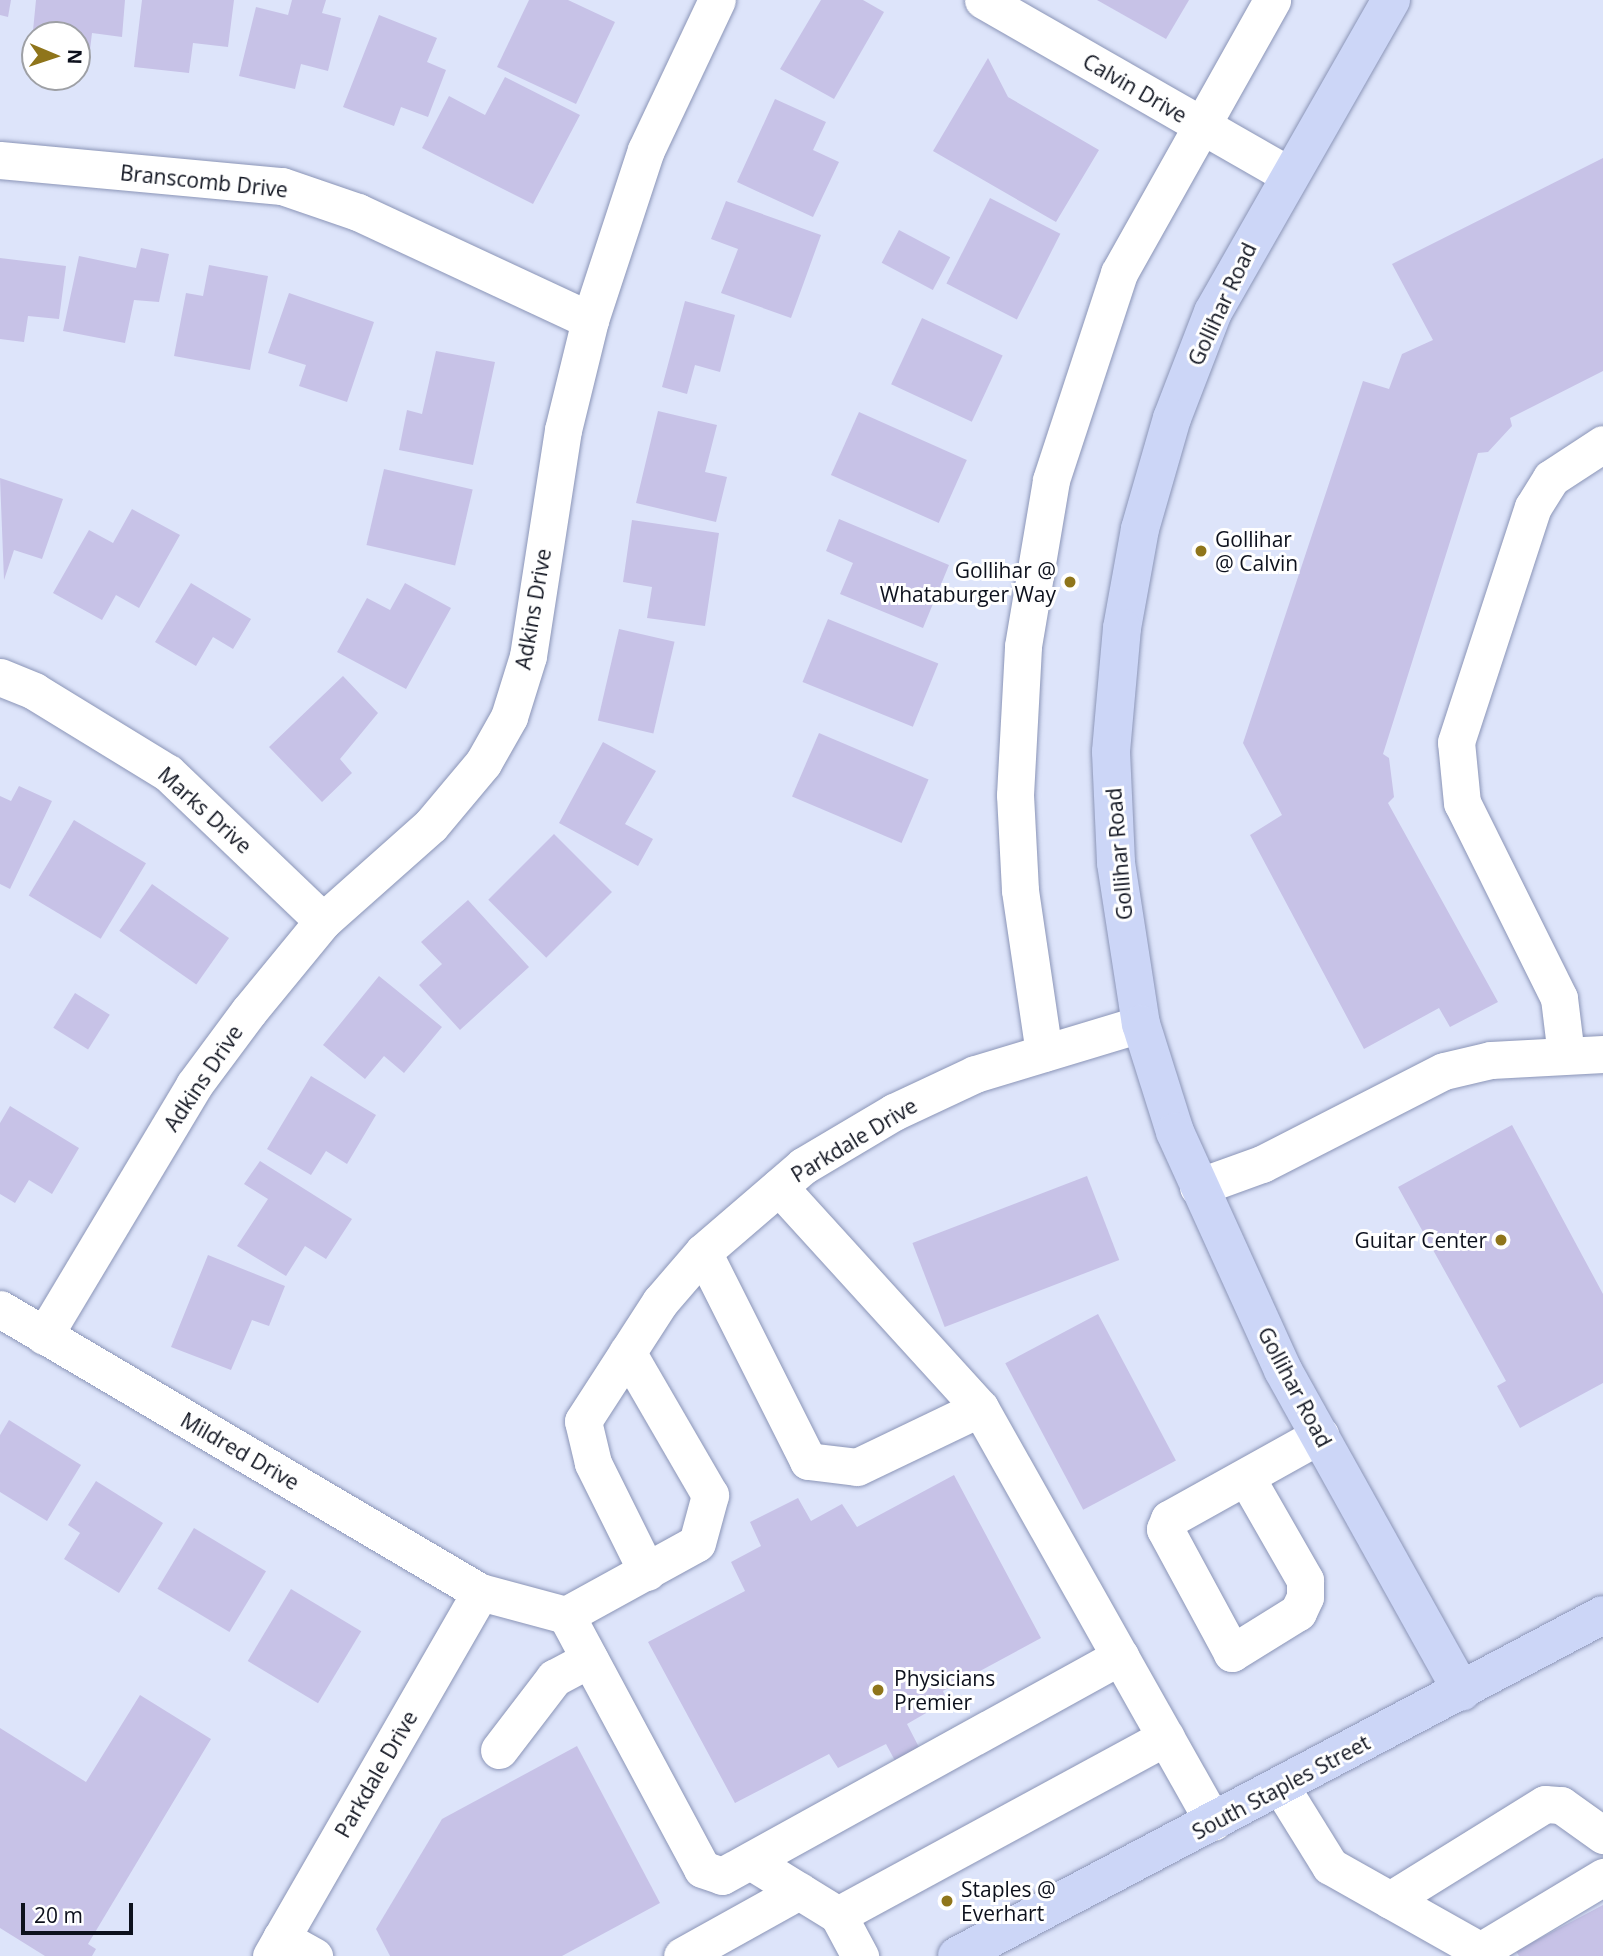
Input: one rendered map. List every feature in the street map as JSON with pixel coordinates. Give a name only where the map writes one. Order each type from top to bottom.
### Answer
[{"type":"main road","name":"Gollihar Road","points":[[1391,0],[1287,175],[1213,312],[1172,418],[1140,529],[1122,628],[1111,752],[1116,863],[1140,1024],[1198,1186],[1320,1435],[1462,1692]]},
{"type":"main road","name":"South Staples Street","points":[[974,1952],[1603,1615]]},
{"type":"street","name":"Adkins Drive","points":[[44,1336],[194,1085],[323,920],[431,825],[483,763],[509,717],[528,656],[563,430],[590,320],[646,150],[716,0]]},
{"type":"street","name":"Calvin Drive","points":[[983,0],[1287,175]]},
{"type":"street","points":[[1044,1054],[1020,890],[1015,795],[1034,562],[1076,392],[1119,273],[1199,124],[1272,0]]},
{"type":"street","name":"Branscomb Drive","points":[[0,160],[282,186],[358,212],[590,320]]},
{"type":"street","points":[[1566,1055],[1559,998],[1462,803],[1455,742],[1533,508],[1551,478],[1603,444]]},
{"type":"street","name":"Marks Drive","points":[[0,677],[34,691],[168,773],[323,920]]},
{"type":"street","name":"Parkdale Drive","points":[[647,1572],[593,1462],[583,1420],[627,1352],[703,1252],[779,1187],[894,1112],[975,1074],[1140,1024]]},
{"type":"street","points":[[1198,1186],[1262,1164],[1444,1071],[1491,1060],[1603,1054]]},
{"type":"street","points":[[779,1187],[980,1408],[1213,1822]]},
{"type":"street","points":[[703,1252],[808,1461],[857,1467],[980,1408]]},
{"type":"street","name":"Mildred Drive","points":[[0,1309],[481,1592],[566,1615]]},
{"type":"street","points":[[627,1352],[710,1495],[698,1543],[566,1615],[702,1870],[722,1876],[752,1862],[1120,1656]]},
{"type":"street","points":[[1246,1477],[1305,1580],[1305,1597],[1298,1612],[1232,1653],[1165,1529],[1170,1519],[1320,1435]]},
{"type":"street","name":"Parkdale Drive","points":[[276,1947],[481,1592]]},
{"type":"street","points":[[499,1750],[554,1678],[589,1659]]},
{"type":"street","points":[[838,1915],[1166,1737]]},
{"type":"street","points":[[1280,1787],[1330,1866],[1485,1953],[1603,1877]]},
{"type":"street","points":[[1390,1900],[1545,1804],[1561,1805],[1603,1835]]},
{"type":"street","points":[[752,1862],[838,1915],[860,1956]]},
{"type":"street","points":[[682,1956],[799,1891]]},
{"type":"street","points":[[276,1947],[314,1956]]},
{"type":"building","points":[[0,0],[11,0],[8,17],[0,15]]},
{"type":"building","points":[[36,0],[125,0],[122,37],[92,33],[91,41],[91,21],[34,21]]},
{"type":"building","points":[[142,0],[234,0],[228,47],[193,43],[189,73],[134,67]]},
{"type":"building","points":[[292,0],[326,0],[322,13],[341,18],[328,71],[301,64],[295,89],[239,76],[256,7],[288,15]]},
{"type":"building","points":[[529,0],[568,0],[615,22],[576,104],[497,67]]},
{"type":"building","points":[[821,0],[863,0],[884,12],[834,99],[780,69]]},
{"type":"building","points":[[1097,0],[1189,0],[1166,39]]},
{"type":"building","points":[[379,15],[437,38],[427,62],[446,70],[428,117],[401,107],[394,126],[343,107]]},
{"type":"building","points":[[988,58],[1008,97],[1099,150],[1056,222],[933,151]]},
{"type":"building","points":[[505,77],[580,115],[533,204],[422,148],[449,96],[485,115]]},
{"type":"building","points":[[775,99],[826,122],[813,150],[839,162],[813,217],[737,182]]},
{"type":"building","points":[[1603,158],[1603,371],[1510,418],[1512,426],[1488,452],[1478,453],[1383,754],[1389,758],[1394,797],[1388,803],[1498,1002],[1450,1027],[1439,1008],[1364,1049],[1250,835],[1282,815],[1243,743],[1363,381],[1389,389],[1402,354],[1433,340],[1392,264]]},
{"type":"building","points":[[990,198],[1060,234],[1017,319],[946,284]]},
{"type":"building","points":[[726,201],[821,235],[791,318],[721,293],[738,249],[711,239]]},
{"type":"building","points":[[899,230],[950,257],[933,290],[882,263]]},
{"type":"building","points":[[141,248],[169,254],[159,302],[134,300],[125,343],[63,331],[79,256],[136,268]]},
{"type":"building","points":[[0,258],[66,266],[59,319],[28,316],[24,342],[0,339]]},
{"type":"building","points":[[209,265],[268,276],[250,370],[174,356],[186,293],[203,296]]},
{"type":"building","points":[[289,293],[374,322],[347,402],[299,386],[306,365],[268,353]]},
{"type":"building","points":[[685,301],[735,315],[720,372],[695,365],[687,394],[662,387]]},
{"type":"building","points":[[922,318],[1003,356],[972,422],[891,384]]},
{"type":"building","points":[[436,351],[495,362],[473,465],[399,450],[407,410],[422,414]]},
{"type":"building","points":[[658,411],[717,425],[705,472],[727,477],[716,522],[636,503]]},
{"type":"building","points":[[859,412],[967,460],[939,523],[831,475]]},
{"type":"building","points":[[384,469],[473,489],[455,565],[366,545]]},
{"type":"building","points":[[0,478],[63,499],[42,559],[14,550],[4,580]]},
{"type":"building","points":[[132,509],[180,535],[139,608],[116,595],[102,620],[53,593],[89,530],[113,543]]},
{"type":"building","points":[[839,519],[949,565],[923,628],[840,594],[853,563],[826,551]]},
{"type":"building","points":[[632,520],[719,533],[705,626],[647,618],[652,587],[623,582]]},
{"type":"building","points":[[191,583],[251,619],[233,649],[213,637],[196,666],[155,642]]},
{"type":"building","points":[[405,583],[451,608],[406,689],[337,652],[367,598],[390,610]]},
{"type":"building","points":[[828,619],[938,664],[913,727],[803,682]]},
{"type":"building","points":[[619,629],[675,642],[653,733],[598,721]]},
{"type":"building","points":[[343,676],[378,713],[340,759],[352,773],[322,802],[269,747]]},
{"type":"building","points":[[819,733],[929,779],[902,843],[792,797]]},
{"type":"building","points":[[603,742],[656,771],[625,824],[653,839],[638,866],[559,823]]},
{"type":"building","points":[[19,786],[52,801],[10,889],[0,884],[0,796],[11,801]]},
{"type":"building","points":[[74,820],[146,863],[101,939],[29,895]]},
{"type":"building","points":[[554,834],[612,892],[546,958],[488,900]]},
{"type":"building","points":[[152,884],[229,938],[196,985],[119,931]]},
{"type":"building","points":[[468,900],[529,967],[460,1030],[419,985],[442,964],[421,942]]},
{"type":"building","points":[[379,976],[442,1027],[404,1073],[384,1056],[365,1079],[323,1045]]},
{"type":"building","points":[[75,993],[110,1015],[88,1049],[53,1028]]},
{"type":"building","points":[[311,1076],[376,1115],[347,1164],[326,1151],[311,1175],[267,1149]]},
{"type":"building","points":[[10,1106],[79,1148],[52,1194],[29,1180],[15,1203],[0,1194],[0,1123]]},
{"type":"building","name":"Guitar Center","points":[[1512,1125],[1603,1294],[1603,1383],[1520,1428],[1497,1386],[1506,1381],[1398,1187]]},
{"type":"building","points":[[260,1161],[352,1219],[326,1259],[305,1246],[286,1276],[237,1246],[268,1199],[244,1184]]},
{"type":"building","points":[[1087,1176],[1119,1260],[945,1327],[912,1243]]},
{"type":"building","points":[[208,1255],[285,1286],[269,1326],[252,1320],[231,1370],[171,1347]]},
{"type":"building","points":[[1098,1314],[1176,1461],[1083,1510],[1005,1363]]},
{"type":"building","points":[[9,1420],[81,1465],[47,1521],[0,1492],[0,1435]]},
{"type":"building","points":[[954,1475],[1041,1638],[943,1691],[947,1701],[907,1724],[924,1757],[900,1770],[886,1744],[838,1768],[829,1754],[735,1803],[648,1642],[745,1591],[731,1562],[761,1546],[750,1522],[798,1498],[811,1521],[842,1504],[857,1527]]},
{"type":"building","points":[[96,1481],[163,1523],[119,1593],[64,1559],[80,1533],[68,1525]]},
{"type":"building","points":[[194,1528],[266,1571],[229,1632],[157,1589]]},
{"type":"building","points":[[291,1589],[361,1631],[318,1703],[248,1661]]},
{"type":"building","points":[[140,1695],[211,1739],[88,1944],[96,1949],[92,1956],[45,1956],[0,1928],[0,1728],[86,1782]]},
{"type":"building","points":[[577,1746],[660,1903],[562,1956],[390,1956],[376,1929],[442,1819]]},
{"type":"building","points":[[1603,1905],[1603,1956],[1519,1956],[1516,1951]]},
{"type":"place","name":"Gollihar @ Calvin","points":[[1201,551]]},
{"type":"place","name":"Gollihar @ Whataburger Way","points":[[1070,582]]},
{"type":"place","name":"Guitar Center","points":[[1501,1240]]},
{"type":"place","name":"Physicians Premier","points":[[878,1690]]},
{"type":"place","name":"Staples @ Everhart","points":[[947,1901]]}]
